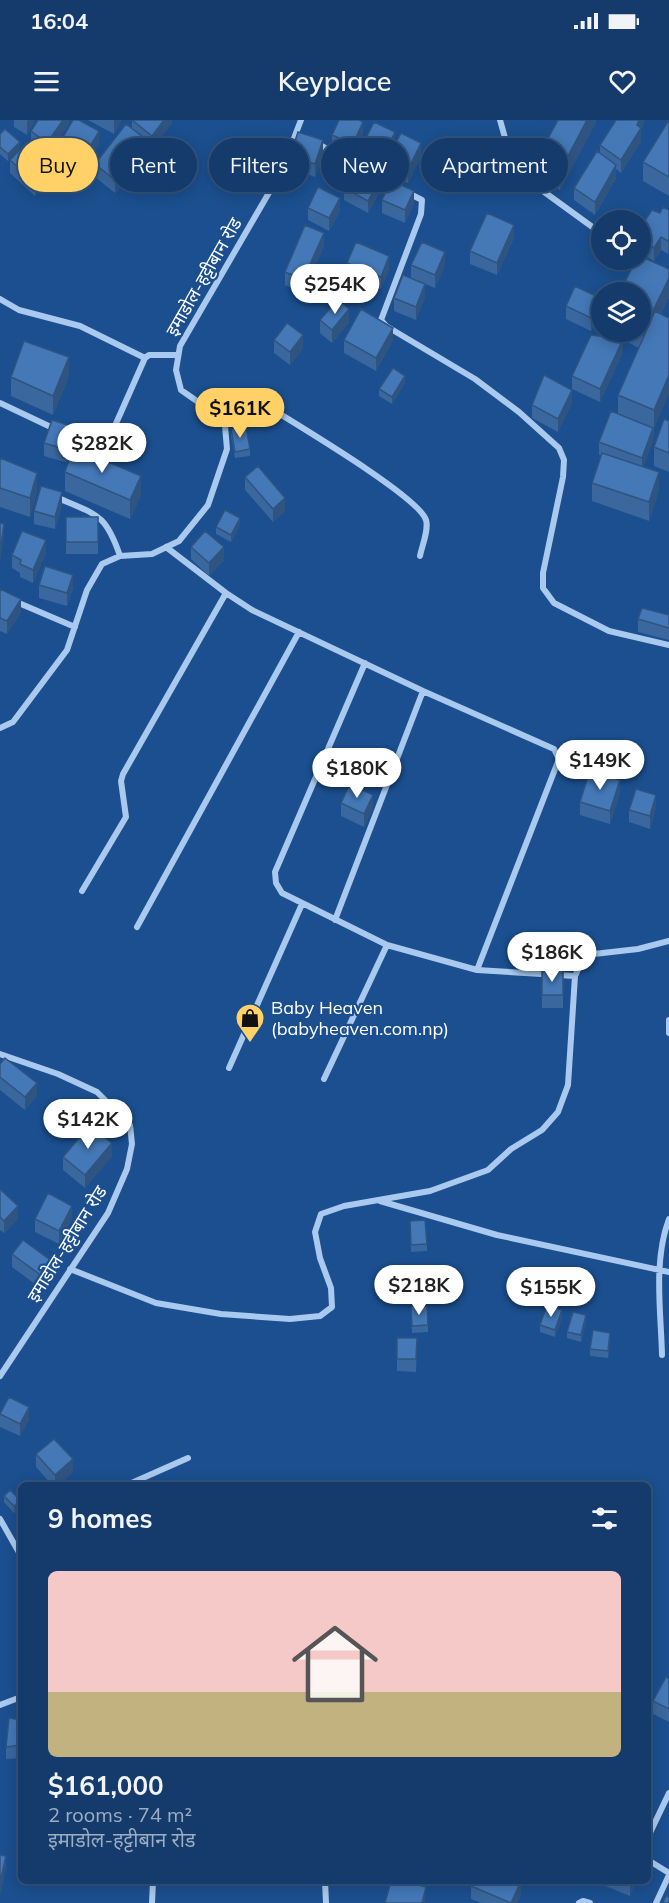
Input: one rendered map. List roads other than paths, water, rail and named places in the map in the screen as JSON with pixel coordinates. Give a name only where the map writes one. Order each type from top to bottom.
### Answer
[{"type":"street","name":"इमाडोल-हट्टीबान रोड","points":[[225,426],[214,413],[181,390],[176,370],[180,346],[281,172],[301,120]]},
{"type":"street","points":[[500,120],[514,170],[591,226]]},
{"type":"street","points":[[297,133],[422,200],[421,214],[381,320],[386,326],[475,379],[519,412],[559,448],[564,460],[563,477],[543,573],[543,588],[554,603],[609,631],[669,645]]},
{"type":"street","points":[[0,299],[19,310],[80,326],[145,358]]},
{"type":"street","points":[[0,403],[102,449],[106,446],[145,358],[149,355],[178,356]]},
{"type":"street","points":[[0,728],[13,722],[67,650],[87,590],[102,564],[120,556],[152,554],[179,541],[208,505],[227,449],[225,426],[259,401],[372,473],[422,511],[427,522],[420,556]]},
{"type":"street","points":[[50,494],[99,516],[109,526],[120,556]]},
{"type":"street","points":[[166,547],[252,610],[423,691],[554,749],[559,759],[477,970]]},
{"type":"street","points":[[82,891],[126,818],[121,781],[123,774],[226,593]]},
{"type":"street","points":[[0,595],[75,627]]},
{"type":"street","points":[[137,927],[299,632]]},
{"type":"street","points":[[365,663],[275,872],[276,883],[282,893],[387,945],[477,970],[575,976]]},
{"type":"street","points":[[335,920],[423,691]]},
{"type":"street","points":[[229,1068],[302,904]]},
{"type":"street","points":[[70,1269],[156,1303],[221,1314],[290,1319],[320,1316],[332,1307],[331,1288],[320,1258],[315,1232],[321,1214],[344,1206],[430,1191],[488,1170],[511,1149],[542,1130],[558,1112],[568,1086],[575,976],[585,955],[638,949],[669,941]]},
{"type":"street","points":[[324,1079],[387,945]]},
{"type":"street","points":[[669,1020],[669,1033]]},
{"type":"street","name":"इमाडोल-हट्टीबान रोड","points":[[0,1054],[58,1074],[97,1092],[130,1125],[132,1144],[128,1169],[108,1213],[0,1376]]},
{"type":"street","points":[[376,1200],[497,1235],[669,1272]]},
{"type":"street","points":[[662,1355],[660,1271],[669,1219]]},
{"type":"street","points":[[134,1482],[188,1458]]},
{"type":"street","points":[[0,1520],[18,1551]]},
{"type":"street","points":[[0,1705],[18,1698]]},
{"type":"street","points":[[651,1831],[669,1793]]},
{"type":"street","points":[[651,1862],[669,1874],[656,1903]]},
{"type":"street","points":[[152,1903],[153,1884]]},
{"type":"street","points":[[325,1884],[326,1903]]},
{"type":"street","points":[[579,1903],[591,1903]]},
{"type":"place","name":"Baby Heaven (babyheaven.com.np)","points":[[250,1044]]}]
